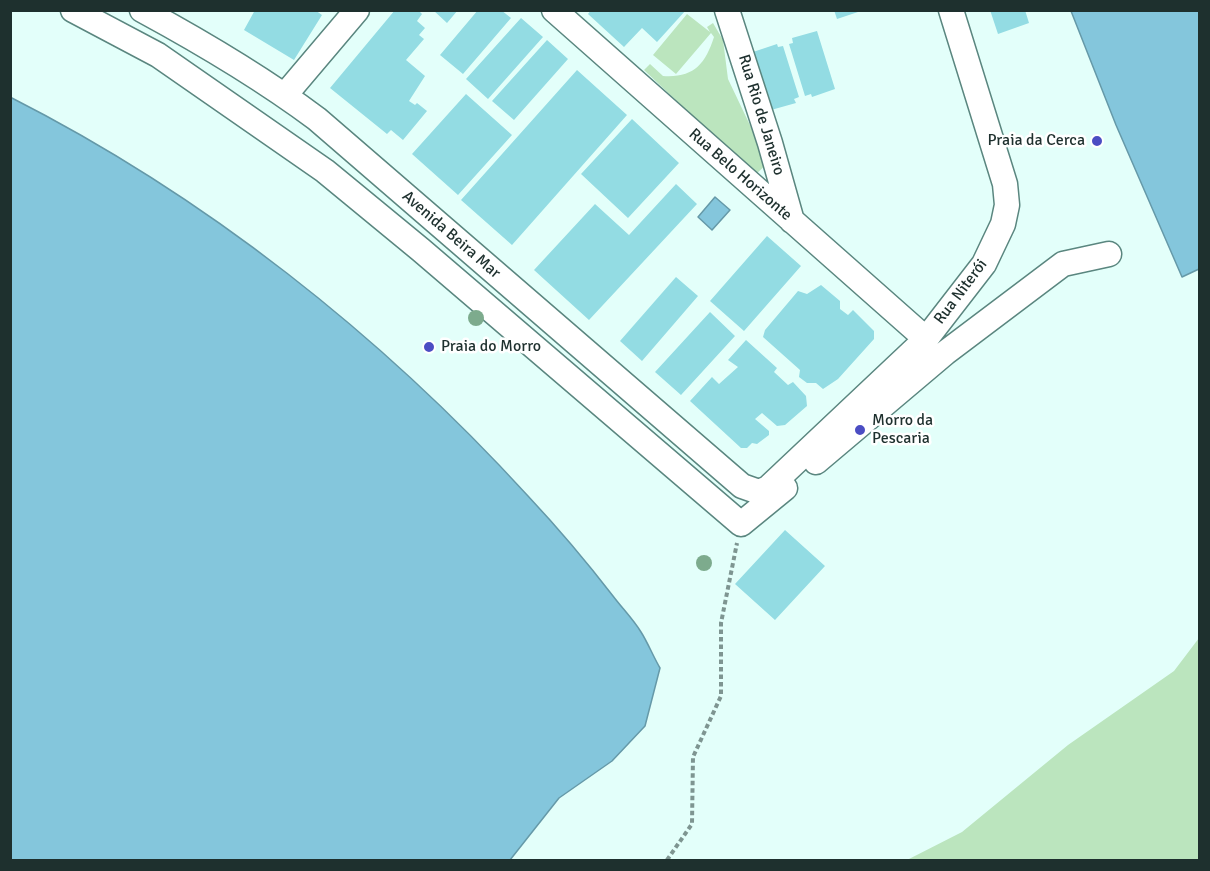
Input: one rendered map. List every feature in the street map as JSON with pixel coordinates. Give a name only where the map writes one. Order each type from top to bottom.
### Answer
[{"type":"street","points":[[73,10],[158,56],[325,171],[741,524],[945,353],[1063,264],[1109,255]]},
{"type":"street","name":"Avenida Beira Mar","points":[[142,10],[285,95],[326,127],[742,486]]},
{"type":"street","points":[[285,95],[357,10]]},
{"type":"street","name":"Rua Belo Horizonte","points":[[555,10],[926,339]]},
{"type":"street","name":"Rua Rio de Janeiro","points":[[727,10],[771,143],[792,221]]},
{"type":"street","name":"Rua Niterói","points":[[742,486],[759,492],[768,488],[926,339],[984,264],[1003,224],[1007,205],[1005,184],[951,10]]},
{"type":"path","points":[[667,861],[692,824],[693,757],[721,696],[721,623],[741,524]]},
{"type":"green space","points":[[687,14],[710,32],[707,27],[713,23],[723,40],[728,79],[768,163],[755,175],[644,70],[650,64],[663,76],[682,75],[690,72],[702,62],[714,37],[711,33],[676,74],[653,55]]},
{"type":"green space","points":[[1199,638],[1199,860],[907,860],[962,832],[1068,745],[1174,671]]},
{"type":"water","points":[[1071,11],[1199,11],[1199,269],[1182,277],[1116,125]]},
{"type":"water","points":[[10,97],[153,178],[221,224],[287,273],[351,325],[472,437],[550,520],[638,627],[660,668],[645,726],[612,761],[559,798],[510,860],[11,860]]},
{"type":"water","points":[[715,197],[730,210],[712,230],[698,217]]},
{"type":"building","points":[[255,10],[315,10],[322,15],[294,60],[244,30]]},
{"type":"building","points":[[395,10],[418,10],[422,14],[417,21],[425,28],[419,35],[424,39],[406,60],[425,76],[409,101],[415,105],[417,103],[427,111],[403,140],[391,130],[387,134],[330,88]]},
{"type":"building","points":[[433,10],[458,10],[447,23]]},
{"type":"building","points":[[478,10],[501,10],[511,18],[463,74],[440,55]]},
{"type":"building","points":[[591,10],[686,10],[657,42],[642,28],[624,47],[588,14]]},
{"type":"building","points":[[834,10],[861,10],[861,11],[837,19]]},
{"type":"building","points":[[990,10],[1025,10],[1029,23],[998,34]]},
{"type":"building","points":[[521,18],[543,37],[488,99],[466,79]]},
{"type":"building","points":[[817,31],[835,89],[812,97],[811,94],[805,96],[789,44],[793,43],[792,38]]},
{"type":"building","points":[[547,40],[568,59],[514,120],[492,101]]},
{"type":"building","points":[[777,44],[778,47],[783,46],[799,97],[794,99],[796,103],[771,110],[753,52]]},
{"type":"building","points":[[577,70],[627,115],[512,245],[461,200]]},
{"type":"building","points":[[466,94],[512,135],[458,195],[412,154]]},
{"type":"building","points":[[632,119],[679,163],[628,218],[581,174]]},
{"type":"building","points":[[676,184],[697,204],[589,320],[534,270],[595,204],[629,235]]},
{"type":"building","points":[[767,236],[801,266],[744,331],[710,301]]},
{"type":"building","points":[[676,277],[698,296],[642,361],[620,341]]},
{"type":"building","points":[[821,285],[840,301],[840,309],[848,315],[853,310],[874,331],[874,339],[838,379],[823,389],[816,383],[807,383],[799,377],[800,370],[763,337],[765,330],[798,291],[807,294]]},
{"type":"building","points":[[710,312],[735,336],[681,395],[655,372]]},
{"type":"building","points":[[746,340],[777,368],[774,372],[788,385],[793,382],[806,396],[807,406],[785,425],[777,426],[762,413],[755,419],[769,431],[769,435],[757,444],[752,443],[747,448],[741,448],[690,401],[712,377],[719,384],[738,367],[728,360]]},
{"type":"building","points":[[785,530],[825,566],[775,620],[735,584]]},
{"type":"place","name":"Praia da Cerca","points":[[1097,141]]},
{"type":"place","name":"Praia do Morro","points":[[429,347]]},
{"type":"place","name":"Morro da Pescaria","points":[[860,430]]}]
